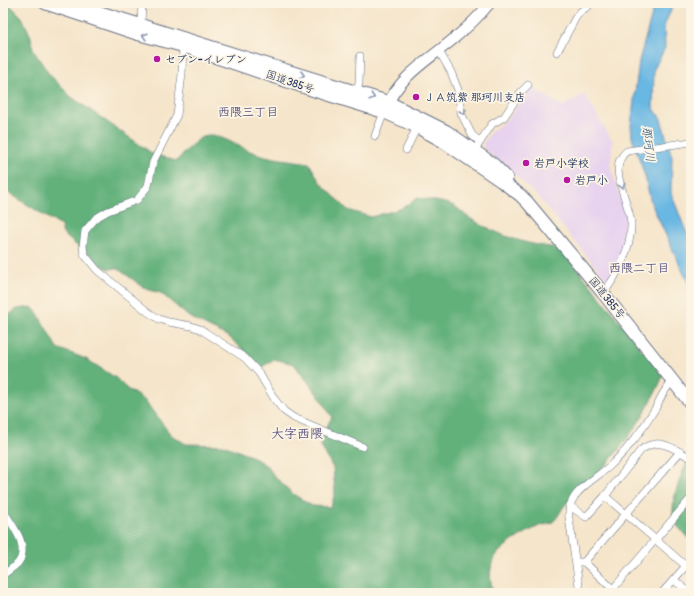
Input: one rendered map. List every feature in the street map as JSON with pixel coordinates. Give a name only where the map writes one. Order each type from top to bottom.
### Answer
[{"type":"highway","name":"国道385号","points":[[45,3],[138,34],[184,42],[356,91],[417,126],[474,150]]},
{"type":"highway","name":"国道385号","points":[[70,3],[141,24],[184,42],[316,91],[386,107],[446,131],[474,150],[528,203],[603,293],[691,404]]},
{"type":"street","points":[[141,24],[142,3]]},
{"type":"street","points":[[375,136],[386,107],[404,78],[458,36],[490,3]]},
{"type":"street","points":[[557,52],[576,17],[592,3]]},
{"type":"street","points":[[184,42],[177,115],[153,162],[148,186],[138,200],[108,211],[96,218],[85,231],[83,246],[84,254],[97,270],[148,312],[168,322],[200,329],[245,358],[259,373],[275,400],[284,411],[294,418],[364,447]]},
{"type":"street","points":[[438,51],[451,72],[458,90],[461,113],[472,135],[474,150]]},
{"type":"street","points":[[356,91],[359,83],[360,56]]},
{"type":"street","points":[[474,150],[492,124],[507,114],[528,84]]},
{"type":"street","points":[[406,150],[417,126]]},
{"type":"street","points":[[603,293],[617,273],[624,258],[631,234],[628,204],[617,168],[620,158],[627,151],[691,142]]},
{"type":"street","points":[[580,593],[568,510],[570,502],[577,492],[613,463],[636,437],[654,409],[665,388],[673,381]]},
{"type":"street","points":[[570,506],[586,518],[641,450],[651,444],[664,444],[691,458]]},
{"type":"street","points":[[584,562],[680,452]]},
{"type":"street","points":[[605,496],[686,566]]},
{"type":"street","points":[[576,562],[584,562],[615,591],[655,539],[691,498]]},
{"type":"street","points":[[3,510],[19,536],[22,551],[18,563],[3,575]]},
{"type":"street","points":[[662,593],[691,560]]},
{"type":"street","points":[[674,580],[690,593]]},
{"type":"shaded area","name":"岩戸小","points":[[529,86],[563,106],[584,94],[613,142],[610,165],[616,186],[628,214],[627,233],[622,257],[608,281],[538,197],[513,173],[484,149],[483,144],[491,132],[509,118],[524,97]]},
{"type":"green space","points":[[3,3],[8,3],[22,17],[31,37],[33,50],[49,74],[70,96],[153,154],[176,161],[200,138],[209,135],[220,137],[261,155],[309,163],[320,182],[348,210],[371,217],[400,209],[418,198],[437,201],[454,206],[469,218],[503,235],[537,245],[561,248],[663,376],[640,421],[621,448],[566,504],[556,519],[551,523],[539,526],[519,537],[504,547],[496,555],[490,576],[494,593],[3,593],[3,319],[17,309],[32,307],[37,312],[57,348],[86,359],[116,378],[127,389],[144,400],[171,435],[186,444],[223,445],[251,456],[267,466],[275,477],[293,494],[312,506],[331,507],[335,492],[333,468],[321,446],[326,428],[332,417],[321,399],[294,364],[274,359],[262,367],[229,337],[189,317],[161,293],[146,289],[117,268],[109,269],[100,265],[63,234],[61,226],[3,189]]},
{"type":"green space","points":[[691,455],[691,540],[676,524],[673,517],[673,508],[680,479]]},
{"type":"water","name":"那珂川","points":[[655,3],[674,3],[664,26],[665,48],[654,69],[653,107],[661,119],[672,157],[671,193],[691,244],[691,289],[651,203],[645,176],[632,138],[631,125],[639,61]]},
{"type":"place","name":"セブン-イレブン","points":[[157,59]]},
{"type":"place","name":"ＪＡ筑紫 那珂川支店","points":[[416,97]]},
{"type":"place","name":"岩戸小学校","points":[[526,163]]},
{"type":"place","name":"岩戸小","points":[[567,180]]},
{"type":"district","name":"西隈三丁目","points":[[248,112]]},
{"type":"district","name":"西隈二丁目","points":[[639,268]]},
{"type":"district","name":"大字西隈","points":[[297,434]]}]
